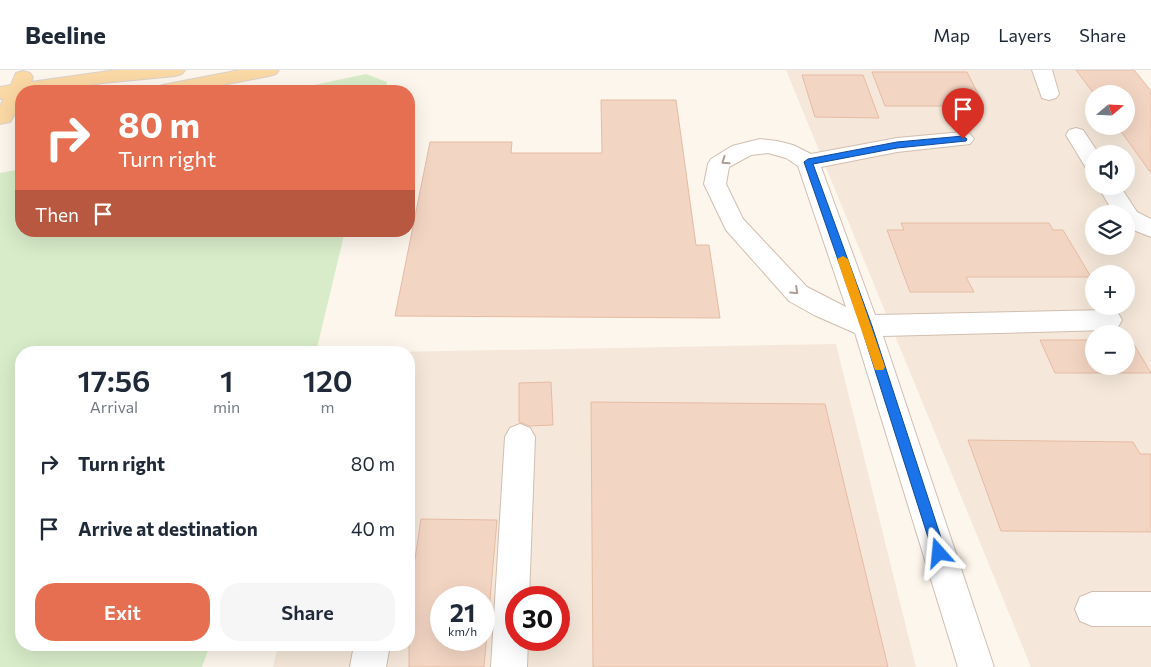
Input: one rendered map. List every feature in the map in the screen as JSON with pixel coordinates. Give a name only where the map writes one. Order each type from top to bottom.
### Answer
[{"type":"main road","points":[[8,118],[10,91],[26,70]]},
{"type":"main road","points":[[49,85],[102,77],[175,70]]},
{"type":"main road","points":[[194,85],[270,70]]},
{"type":"street","points":[[1042,70],[1049,94]]},
{"type":"street","points":[[1076,136],[1085,150]]},
{"type":"street","points":[[808,162],[897,145],[963,139]]},
{"type":"street","points":[[976,667],[866,326],[808,162],[798,154],[770,146],[744,149],[719,164],[715,184],[734,224],[798,294],[823,308],[866,326],[1109,320]]},
{"type":"street","points":[[1135,221],[1151,229]]},
{"type":"street","points":[[509,667],[520,437]]},
{"type":"street","points":[[1092,609],[1151,609]]},
{"type":"street","points":[[368,667],[371,651]]},
{"type":"shaded area","points":[[786,70],[1135,70],[1151,90],[1151,667],[1031,667]]},
{"type":"shaded area","points":[[836,344],[916,667],[273,667],[277,651],[415,651],[415,352]]},
{"type":"green space","points":[[366,74],[387,82],[387,85],[314,85]]},
{"type":"green space","points":[[15,170],[15,237],[344,237],[317,346],[15,346],[15,651],[208,651],[202,667],[0,667],[0,173]]},
{"type":"building","points":[[1076,70],[1134,70],[1151,91],[1151,173],[1135,151],[1135,145],[1131,145],[1124,135],[1135,135],[1135,85],[1087,85]]},
{"type":"building","points":[[872,72],[967,72],[984,106],[885,106]]},
{"type":"building","points":[[802,75],[863,75],[879,118],[815,117]]},
{"type":"building","points":[[601,100],[676,100],[696,245],[709,245],[720,318],[395,316],[411,237],[415,237],[415,217],[430,142],[512,142],[511,153],[602,153]]},
{"type":"building","points":[[901,223],[1049,223],[1053,230],[1063,230],[1085,267],[1085,277],[966,277],[974,292],[910,292],[887,230],[904,230]]},
{"type":"building","points":[[1040,340],[1085,340],[1085,373],[1055,373]]},
{"type":"building","points":[[1135,346],[1151,373],[1135,373]]},
{"type":"building","points":[[551,382],[553,425],[530,426],[519,422],[519,383]]},
{"type":"building","points":[[591,402],[825,404],[888,667],[593,667]]},
{"type":"building","points":[[968,440],[1133,442],[1140,454],[1151,454],[1151,532],[1001,531]]},
{"type":"building","points":[[421,519],[497,520],[491,586],[430,586],[430,651],[485,651],[484,667],[409,667],[409,651],[415,651],[415,559]]},
{"type":"slow traffic","points":[[843,259],[879,367]]},
{"type":"route","points":[[939,553],[866,326],[808,162],[897,145],[963,139]]}]
